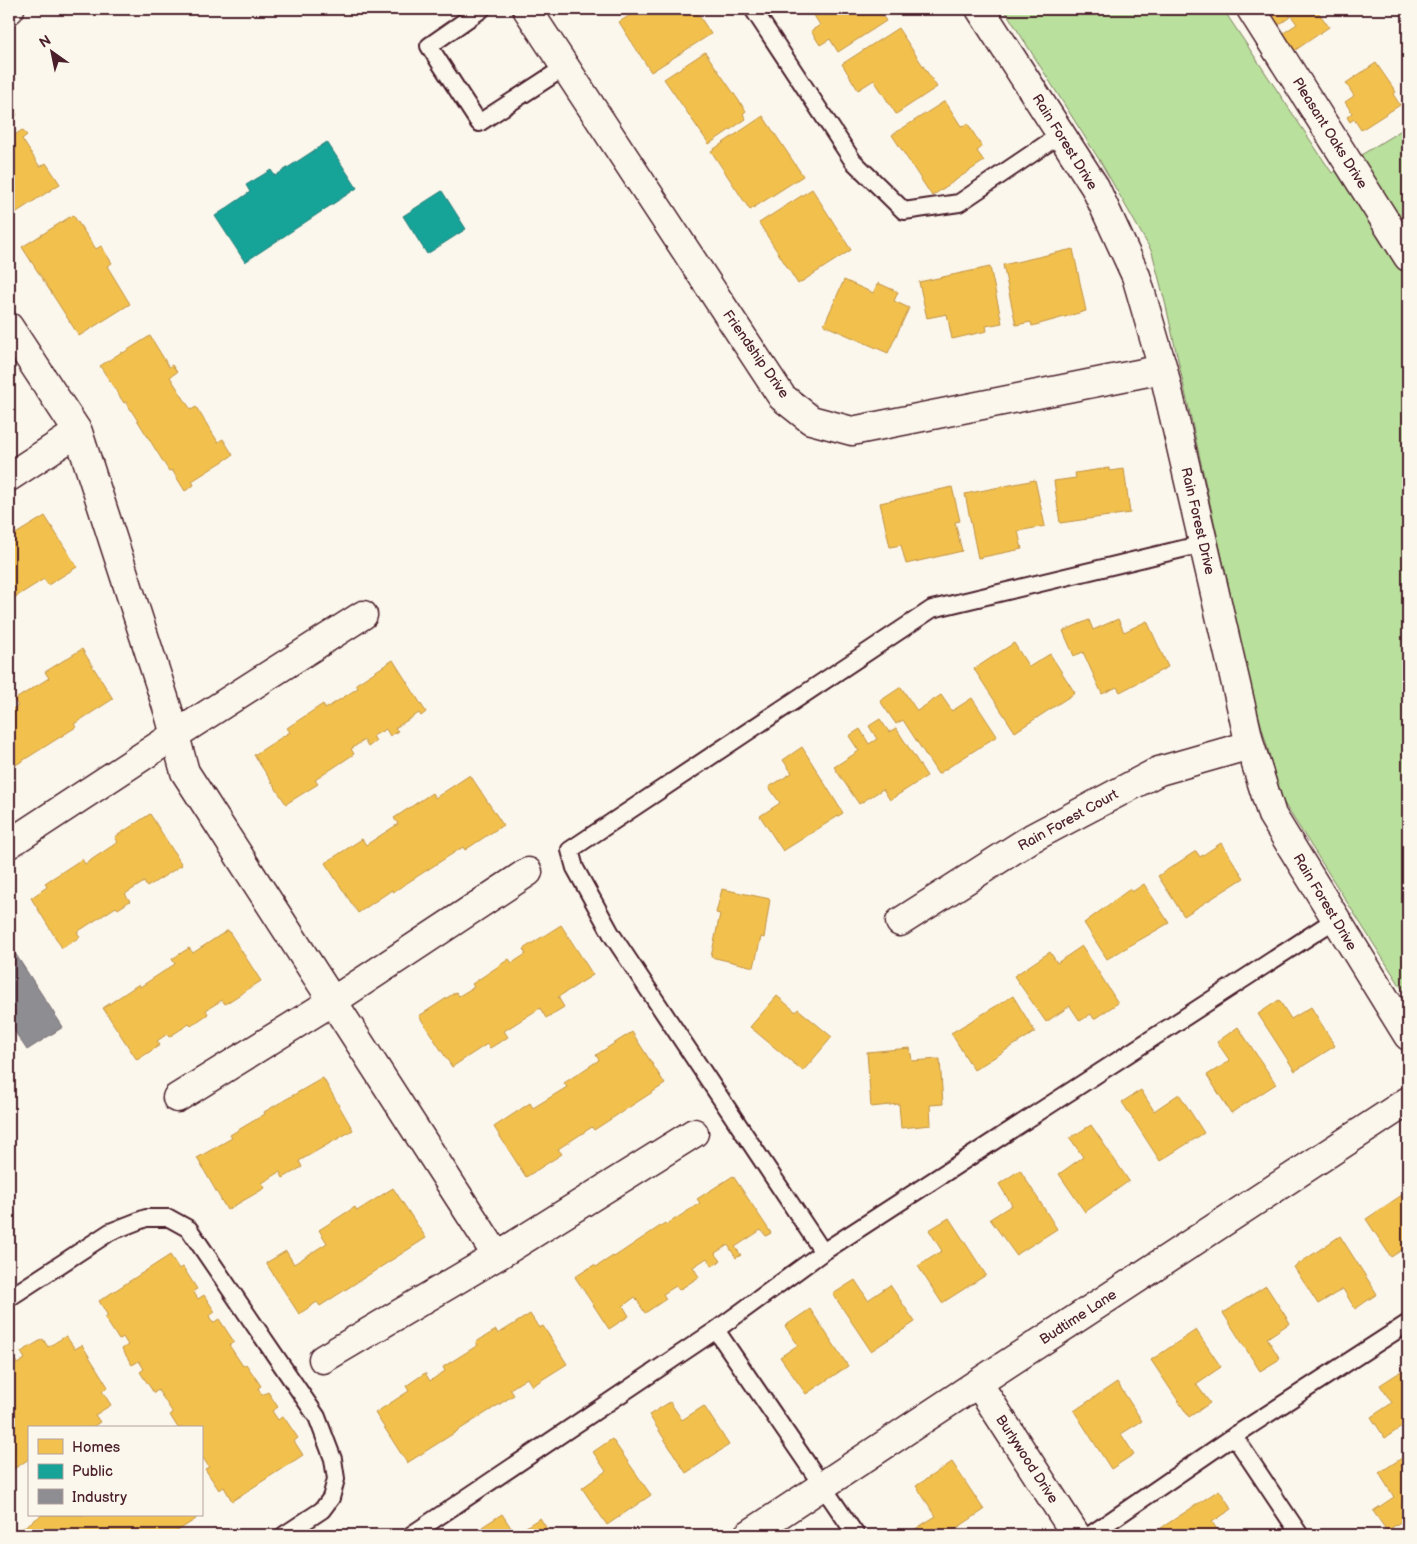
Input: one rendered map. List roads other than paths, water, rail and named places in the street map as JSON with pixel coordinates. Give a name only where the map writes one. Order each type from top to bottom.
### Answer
[{"type":"street","name":"Friendship Drive","points":[[527,9],[782,396],[811,420],[852,431],[1163,369]]},
{"type":"street","name":"Rain Forest Drive","points":[[980,9],[1095,187],[1136,276],[1163,369],[1250,745],[1272,815],[1408,1036]]},
{"type":"street","name":"Pleasant Oaks Drive","points":[[1251,9],[1408,257]]},
{"type":"street","points":[[9,327],[78,432],[168,710],[185,772],[497,1256]]},
{"type":"street","points":[[9,477],[78,432]]},
{"type":"street","points":[[9,844],[363,615]]},
{"type":"street","name":"Rain Forest Court","points":[[900,922],[1032,838],[1159,771],[1250,745]]},
{"type":"street","points":[[177,1098],[333,1001],[528,872]]},
{"type":"street","name":"Budtime Lane","points":[[748,1535],[1408,1101]]},
{"type":"street","points":[[323,1360],[497,1256],[694,1133]]},
{"type":"street","name":"Burlywood Drive","points":[[978,1383],[1076,1535]]},
{"type":"lane","points":[[482,9],[429,46],[479,123],[565,67]]},
{"type":"lane","points":[[753,9],[853,161],[904,211],[959,203],[1061,134]]},
{"type":"lane","points":[[822,1252],[612,935],[575,868],[570,850],[932,608],[1203,544]]},
{"type":"lane","points":[[411,1535],[716,1330],[822,1252],[1336,919]]},
{"type":"lane","points":[[9,1298],[110,1232],[146,1218],[169,1218],[190,1228],[317,1417],[333,1459],[336,1479],[331,1498],[322,1510],[284,1535]]},
{"type":"lane","points":[[1090,1535],[1234,1436],[1408,1323]]},
{"type":"lane","points":[[716,1330],[856,1535]]},
{"type":"lane","points":[[1234,1436],[1300,1535]]}]
